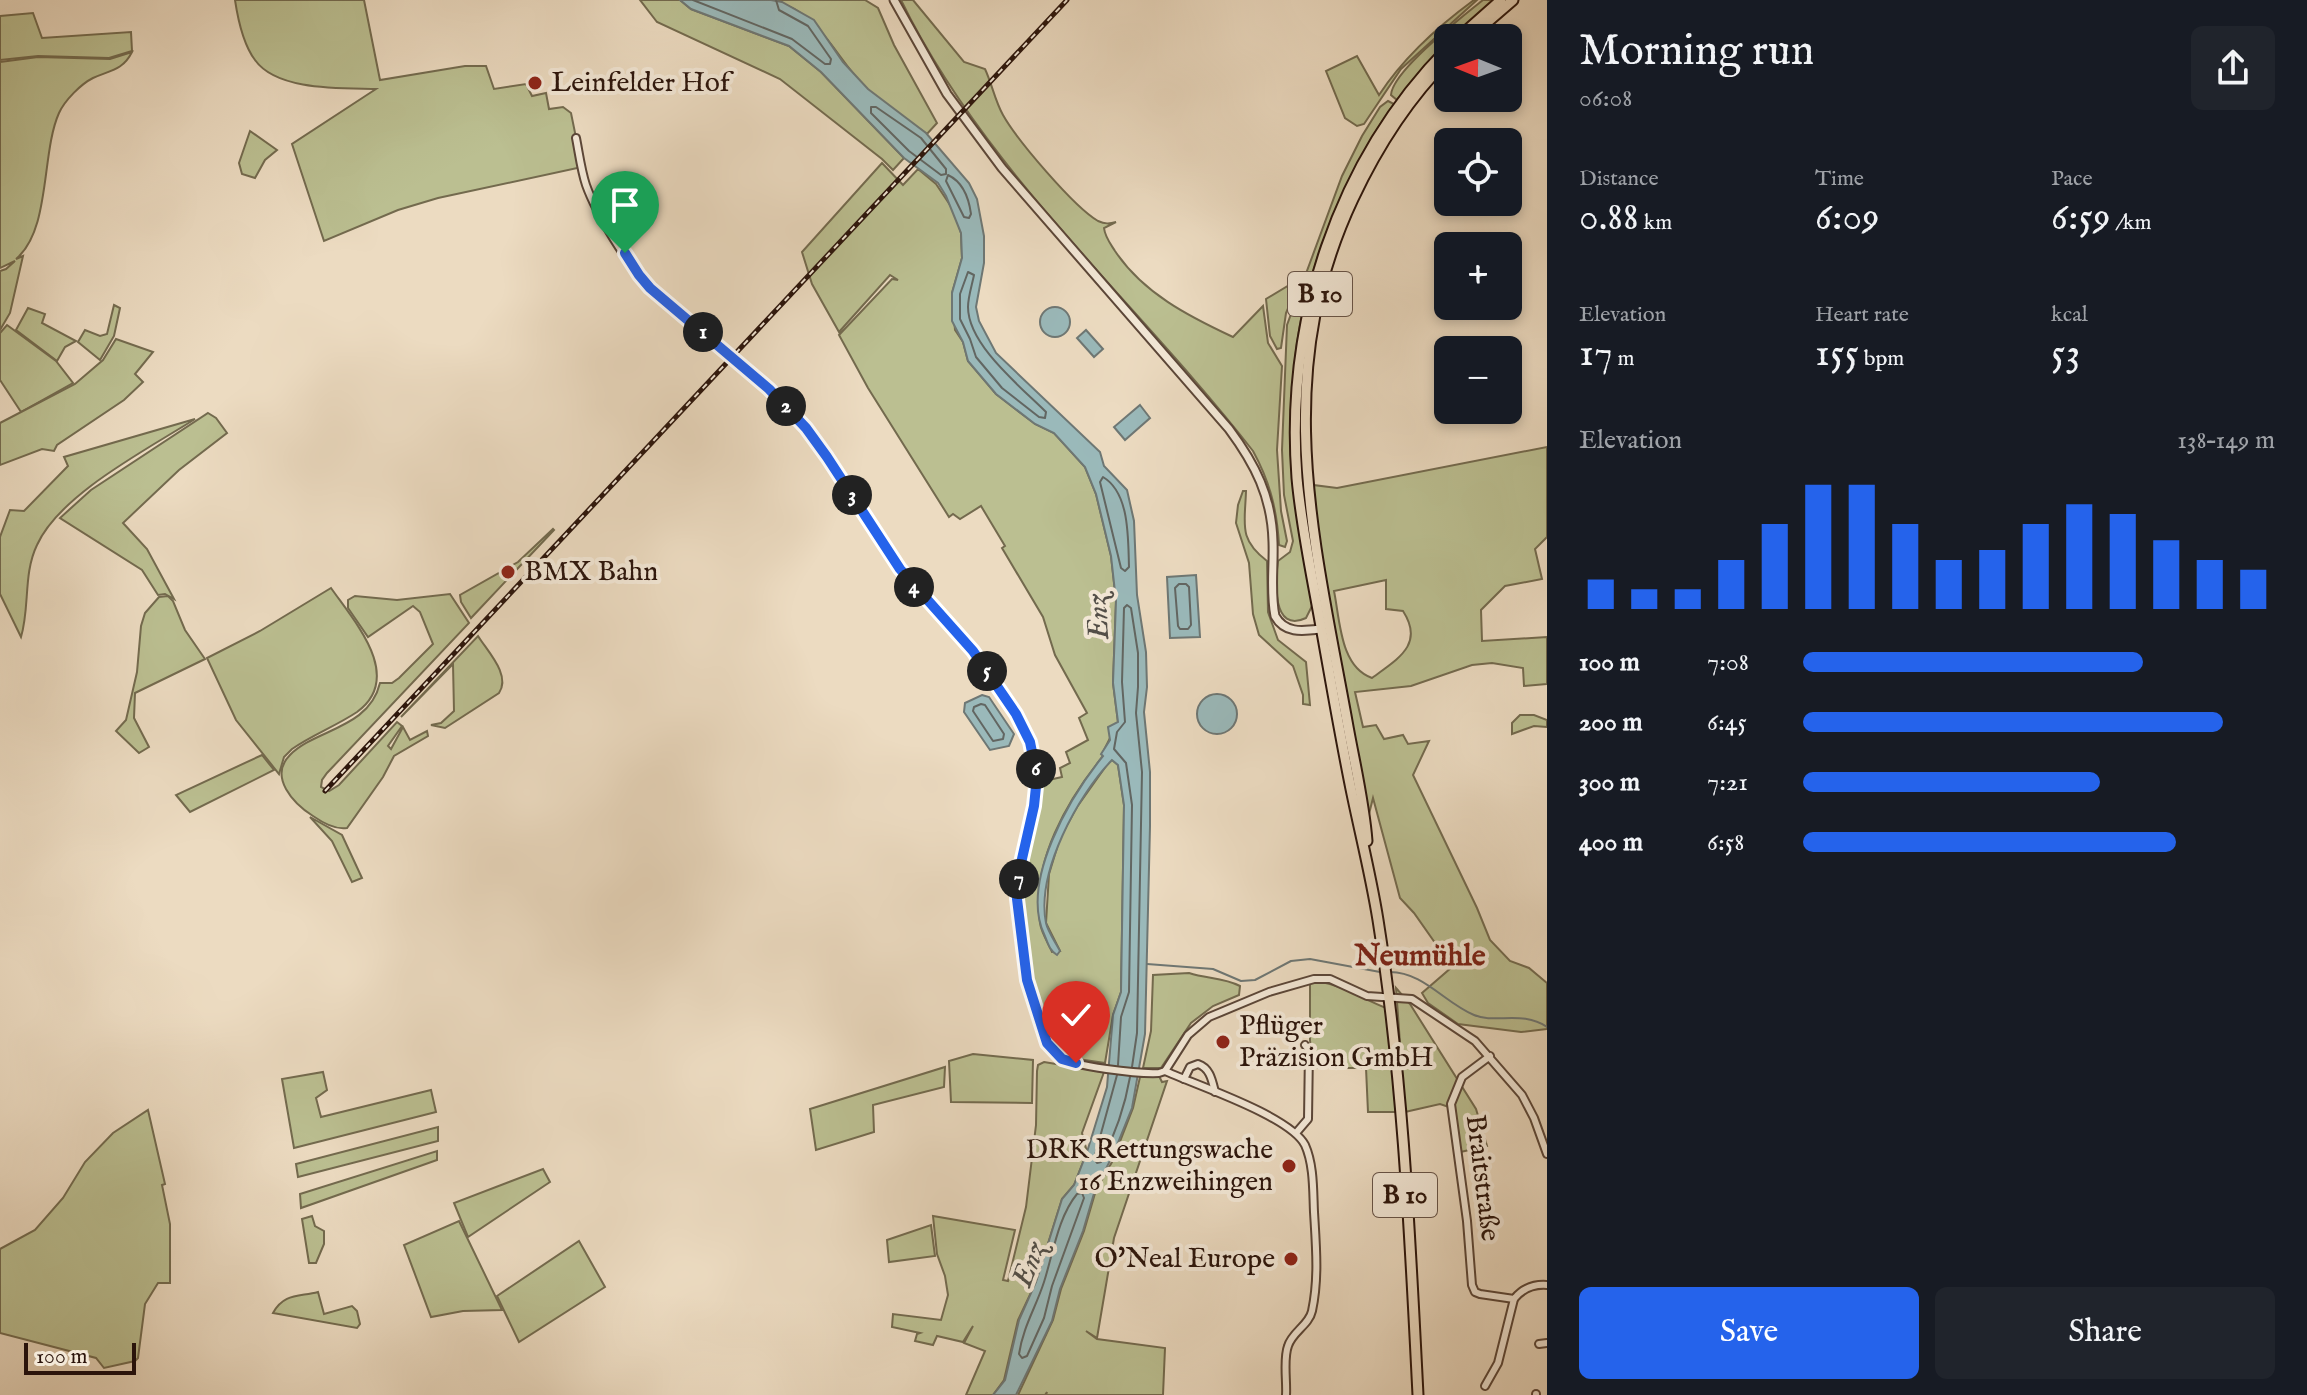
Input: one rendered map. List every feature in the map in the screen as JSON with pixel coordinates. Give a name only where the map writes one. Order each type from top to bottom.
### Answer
[{"type":"main road","points":[[1474,24],[1501,0]]},
{"type":"main road","points":[[1485,24],[1513,0]]},
{"type":"main road","name":"B 10","points":[[1369,865],[1366,826],[1304,530],[1296,449],[1297,385],[1310,299],[1337,216],[1367,156],[1408,94],[1434,64]]},
{"type":"main road","name":"B 10","points":[[1418,1395],[1401,1128],[1389,997],[1369,865],[1353,799],[1310,501],[1305,441],[1307,356],[1318,302],[1343,222],[1365,175],[1399,119],[1434,76]]},
{"type":"street","points":[[894,0],[947,94],[985,146],[1248,455],[1270,509],[1275,616],[1281,625],[1290,630],[1328,633]]},
{"type":"street","points":[[576,138],[589,193],[639,275],[769,389],[799,420],[827,457],[900,569],[973,651],[1016,714],[1030,742],[1037,777],[1017,899],[1027,980],[1051,1049],[1062,1059],[1103,1068],[1142,1073],[1165,1071],[1281,1123],[1296,1133],[1304,1145],[1310,1164],[1316,1283],[1311,1315],[1287,1346],[1286,1395]]},
{"type":"street","points":[[1165,1071],[1188,1035],[1201,1022],[1269,992],[1322,978],[1334,980],[1367,996],[1412,999],[1455,1026],[1490,1056],[1514,1084],[1528,1106],[1547,1154]]},
{"type":"street","points":[[1296,1133],[1308,1119],[1309,1050],[1305,1045]]},
{"type":"street","name":"Braitstraße","points":[[1490,1056],[1462,1077],[1451,1104],[1467,1221],[1472,1285],[1475,1292],[1480,1294],[1514,1299]]},
{"type":"street","points":[[1184,1079],[1190,1067],[1203,1066],[1210,1075],[1215,1092]]},
{"type":"street","points":[[1485,1386],[1498,1363],[1514,1299],[1532,1286],[1547,1285]]},
{"type":"green space","points":[[235,0],[364,0],[380,80],[465,66],[486,66],[494,89],[526,84],[532,96],[546,93],[549,109],[563,107],[571,113],[582,167],[438,198],[398,210],[324,241],[292,144],[376,89],[311,86],[294,83],[265,70],[247,47]]},
{"type":"green space","points":[[640,0],[680,0],[691,9],[789,46],[821,72],[904,158],[893,170],[780,79],[657,22]]},
{"type":"green space","points":[[771,0],[865,0],[878,8],[894,45],[937,123],[927,134],[888,107],[854,75],[814,24],[788,6]]},
{"type":"green space","points":[[901,0],[913,0],[964,62],[985,69],[1000,110],[1020,140],[1061,188],[1088,213],[1103,223],[1116,222],[1104,228],[1108,240],[1126,266],[1153,291],[1183,312],[1233,337],[1263,306],[1268,343],[1282,366],[1277,450],[1281,511],[1287,541],[1285,547],[1279,545],[1272,496],[1253,451],[1018,179],[935,62]]},
{"type":"green space","points":[[1477,0],[1451,24],[1444,24]]},
{"type":"green space","points":[[1483,0],[1495,0],[1468,24],[1454,24]]},
{"type":"green space","points":[[33,13],[42,38],[131,32],[132,51],[109,58],[38,56],[0,60],[0,16]]},
{"type":"green space","points":[[1434,32],[1434,39],[1401,69],[1364,124],[1357,126],[1345,118],[1326,71],[1357,56],[1379,95],[1422,43]]},
{"type":"green space","points":[[1434,41],[1434,58],[1397,100],[1391,95],[1394,85]]},
{"type":"green space","points":[[132,52],[120,66],[83,84],[59,113],[53,130],[35,230],[16,259],[23,256],[10,313],[0,330],[0,271],[15,261],[0,268],[0,62],[38,57],[110,59]]},
{"type":"green space","points":[[1388,101],[1394,104],[1373,136],[1336,207],[1321,246],[1300,326],[1294,365],[1293,412],[1313,604],[1306,618],[1295,621],[1287,619],[1281,612],[1276,581],[1278,561],[1290,552],[1293,541],[1284,495],[1282,450],[1287,325],[1342,176],[1362,136],[1380,107]]},
{"type":"green space","points":[[250,131],[277,150],[265,160],[255,178],[242,174],[239,163]]},
{"type":"green space","points":[[882,163],[903,185],[918,169],[936,184],[954,211],[961,233],[962,258],[952,293],[955,330],[963,342],[968,361],[996,394],[1035,424],[1054,433],[1085,467],[1096,494],[1111,556],[1116,601],[1113,683],[1118,722],[1104,755],[1077,792],[1055,833],[1041,877],[1039,900],[1043,934],[1052,952],[1060,951],[1046,923],[1049,874],[1060,838],[1077,807],[1111,759],[1118,765],[1124,805],[1121,992],[1113,1015],[1105,1063],[1071,1058],[1057,1050],[1046,1032],[1027,980],[1017,899],[1036,764],[1048,762],[1053,779],[1062,777],[1060,768],[1070,763],[1066,752],[1088,740],[1079,718],[1087,713],[1055,655],[1043,617],[981,506],[960,519],[953,514],[949,517],[868,388],[839,335],[892,279],[898,280],[890,275],[839,332],[812,284],[802,252]]},
{"type":"green space","points":[[1301,278],[1286,313],[1281,348],[1277,349],[1270,336],[1266,299]]},
{"type":"green space","points":[[114,305],[120,308],[114,336],[100,360],[78,342],[85,330],[100,336],[107,334]]},
{"type":"green space","points":[[28,308],[45,314],[42,323],[76,341],[65,347],[57,361],[16,330]]},
{"type":"green space","points":[[7,325],[56,361],[73,383],[21,412],[0,380],[0,333]]},
{"type":"green space","points":[[116,339],[153,352],[135,374],[143,382],[124,400],[57,445],[54,451],[42,449],[0,465],[0,423],[75,384],[103,360]]},
{"type":"green space","points":[[208,413],[227,433],[179,470],[123,523],[147,549],[174,599],[165,594],[158,595],[142,570],[60,518],[91,490]]},
{"type":"green space","points":[[195,419],[107,474],[48,526],[33,556],[21,637],[0,594],[0,537],[10,510],[24,511],[68,466],[64,457]]},
{"type":"green space","points":[[1547,447],[1547,537],[1535,549],[1542,579],[1505,586],[1481,610],[1482,641],[1547,637],[1547,684],[1524,686],[1523,668],[1492,663],[1472,665],[1411,686],[1355,692],[1363,727],[1376,725],[1384,739],[1403,735],[1408,744],[1429,741],[1413,775],[1490,940],[1510,961],[1529,968],[1547,983],[1547,1029],[1521,1032],[1458,1024],[1428,1003],[1422,993],[1452,967],[1400,898],[1373,798],[1366,826],[1315,537],[1313,485],[1337,488]],"holes":[[[1386,580],[1386,609],[1403,611],[1411,633],[1399,657],[1372,678],[1361,672],[1347,653],[1334,591]]]},
{"type":"green space","points":[[1243,491],[1246,491],[1247,538],[1267,561],[1268,612],[1278,640],[1306,662],[1310,705],[1303,704],[1293,666],[1259,635],[1253,614],[1249,563],[1236,523]]},
{"type":"green space","name":"BMX Bahn","points":[[553,529],[471,618],[460,595],[518,562]]},
{"type":"green space","points":[[331,588],[371,649],[376,682],[371,698],[357,712],[292,749],[284,757],[279,774],[236,720],[207,658],[260,631]]},
{"type":"green space","points":[[450,594],[469,623],[327,773],[321,787],[329,791],[339,785],[397,722],[402,726],[388,746],[391,749],[403,727],[410,740],[427,731],[428,736],[394,756],[347,828],[334,827],[321,821],[298,804],[286,789],[282,772],[284,763],[301,746],[365,710],[380,683],[392,683],[399,678],[433,644],[420,612],[413,606],[368,637],[348,608],[348,600],[355,596],[397,600]]},
{"type":"green space","points":[[168,596],[185,630],[205,659],[135,693],[134,718],[149,747],[139,753],[116,731],[126,720],[137,672],[145,613],[159,597]]},
{"type":"green space","points":[[478,636],[500,671],[502,686],[499,693],[445,728],[431,725],[441,723],[454,711],[453,664],[401,717]]},
{"type":"green space","points":[[1520,715],[1534,715],[1547,720],[1547,727],[1534,726],[1512,734],[1512,723]]},
{"type":"green space","points":[[262,755],[274,770],[190,812],[176,795]]},
{"type":"green space","points":[[310,817],[342,835],[362,878],[352,882],[332,841]]},
{"type":"green space","points":[[1189,973],[1234,983],[1240,986],[1239,995],[1213,1006],[1191,1023],[1161,1068],[1143,1068],[1151,1031],[1153,975]]},
{"type":"green space","points":[[1310,981],[1340,987],[1386,1008],[1396,1112],[1368,1112],[1366,1068],[1316,1068],[1310,1041]]},
{"type":"green space","points":[[1396,988],[1410,1004],[1476,1109],[1487,1146],[1456,1153],[1449,1107],[1440,1104],[1405,1112]]},
{"type":"green space","points":[[973,1054],[1033,1060],[1032,1103],[951,1102],[949,1061]]},
{"type":"green space","points":[[1044,1062],[1104,1072],[1082,1133],[1087,1152],[1074,1185],[1062,1199],[1036,1282],[1018,1320],[1004,1380],[993,1395],[966,1395],[985,1351],[964,1343],[973,1326],[963,1342],[937,1336],[933,1345],[915,1341],[920,1333],[892,1327],[893,1314],[941,1320],[948,1295],[937,1254],[933,1216],[1015,1230],[1003,1280],[1008,1281],[1026,1207],[1036,1125],[1037,1071],[1038,1065]]},
{"type":"green space","points":[[945,1067],[944,1087],[873,1105],[874,1132],[816,1150],[810,1109]]},
{"type":"green space","points":[[323,1072],[327,1090],[316,1098],[321,1117],[431,1090],[436,1112],[294,1148],[282,1079]]},
{"type":"green space","points":[[1159,1076],[1162,1082],[1167,1081],[1114,1238],[1097,1338],[1086,1331],[1097,1339],[1165,1348],[1163,1395],[1046,1395],[1047,1392],[1045,1395],[1018,1395],[1053,1320],[1096,1190],[1112,1162],[1133,1108],[1140,1077]]},
{"type":"green space","points":[[148,1110],[165,1184],[162,1185],[170,1224],[170,1283],[158,1283],[145,1304],[138,1358],[104,1368],[96,1358],[0,1333],[0,1249],[35,1230],[63,1198],[85,1162],[113,1133]]},
{"type":"green space","points":[[438,1127],[438,1141],[298,1177],[296,1164]]},
{"type":"green space","points":[[437,1151],[437,1160],[301,1208],[300,1194]]},
{"type":"green space","points":[[543,1169],[550,1182],[468,1237],[454,1203]]},
{"type":"green space","points":[[312,1216],[315,1226],[324,1231],[324,1244],[316,1263],[309,1263],[302,1219]]},
{"type":"green space","points":[[459,1221],[502,1310],[463,1311],[431,1317],[404,1245]]},
{"type":"green space","points":[[931,1225],[935,1256],[889,1262],[887,1240]]},
{"type":"green space","points":[[579,1241],[605,1287],[519,1342],[497,1296]]},
{"type":"green space","points":[[318,1292],[324,1314],[352,1306],[357,1311],[360,1324],[357,1328],[273,1313],[287,1299]]},
{"type":"water","points":[[680,0],[782,2],[814,20],[843,62],[868,89],[926,133],[969,183],[977,199],[984,236],[984,263],[976,307],[979,321],[996,353],[1100,452],[1104,466],[1127,490],[1134,521],[1137,595],[1146,652],[1144,712],[1150,772],[1145,1034],[1132,1108],[1095,1190],[1052,1321],[1016,1395],[993,1395],[1005,1380],[1019,1320],[1036,1282],[1062,1199],[1074,1185],[1087,1152],[1107,1087],[1113,1015],[1121,992],[1124,805],[1118,765],[1112,760],[1086,793],[1062,836],[1047,881],[1046,923],[1060,951],[1057,955],[1048,943],[1038,913],[1038,890],[1052,840],[1076,794],[1103,756],[1101,754],[1110,740],[1108,727],[1118,722],[1113,683],[1116,601],[1111,556],[1096,494],[1085,467],[1054,433],[1035,424],[996,394],[968,361],[963,342],[952,321],[952,293],[962,258],[961,233],[938,183],[904,158],[821,72],[789,46],[691,9]]},
{"type":"water","points":[[1055,307],[1061,308],[1069,316],[1069,328],[1061,336],[1055,337],[1049,336],[1041,328],[1040,322],[1041,316],[1049,308]]},
{"type":"water","points":[[1086,330],[1103,349],[1094,357],[1077,338]]},
{"type":"water","points":[[1140,405],[1150,418],[1125,440],[1114,427]]},
{"type":"water","points":[[1196,575],[1200,637],[1170,638],[1167,577]]},
{"type":"water","points":[[1217,694],[1231,700],[1237,714],[1231,728],[1217,734],[1203,728],[1197,714],[1203,700]]},
{"type":"water","points":[[982,695],[989,697],[1014,734],[1009,746],[990,750],[964,712],[965,703]]},
{"type":"waterway","points":[[1147,964],[1213,969],[1241,981],[1255,980],[1291,961],[1310,959],[1380,972]]},
{"type":"waterway","points":[[1390,972],[1402,973],[1423,982],[1474,1015],[1528,1019],[1547,1027]]},
{"type":"railway","points":[[325,791],[1067,0]]},
{"type":"place","name":"Leinfelder Hof","points":[[535,83]]},
{"type":"place","name":"BMX Bahn","points":[[508,572]]},
{"type":"place","name":"Pflüger Präzision GmbH","points":[[1223,1042]]},
{"type":"place","name":"DRK Rettungswache 16 Enzweihingen","points":[[1289,1166]]},
{"type":"place","name":"O'Neal Europe","points":[[1291,1259]]},
{"type":"district","name":"Neumühle","points":[[1420,957]]},
{"type":"route","points":[[625,253],[650,288],[769,389],[806,428],[891,557],[918,592],[973,651],[1016,714],[1030,742],[1037,777],[1017,899],[1027,980],[1047,1043],[1062,1059],[1076,1063]]},
{"type":"water label","name":"Enz","points":[[1099,617]]},
{"type":"water label","name":"Enz","points":[[1030,1265]]}]
